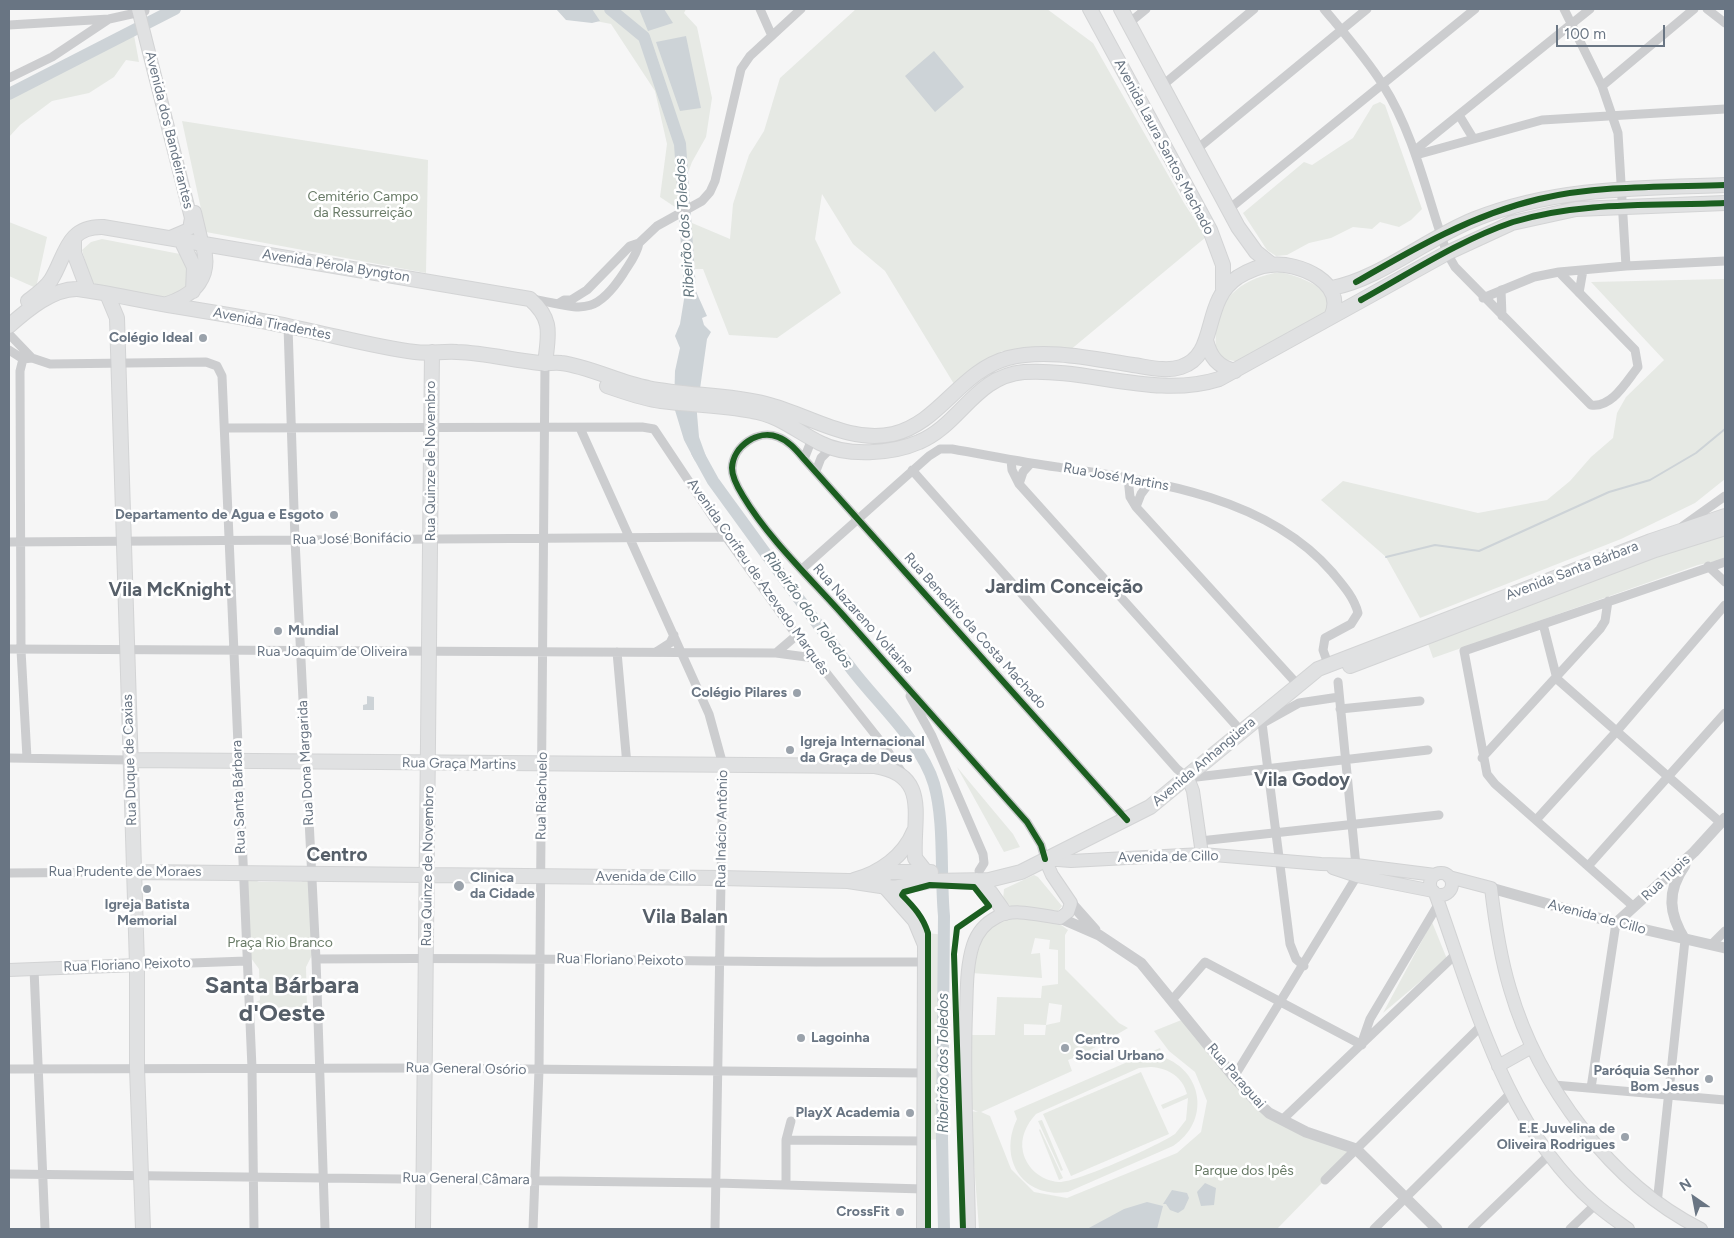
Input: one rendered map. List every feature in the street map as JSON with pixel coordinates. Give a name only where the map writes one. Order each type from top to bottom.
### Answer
[{"type":"main road","name":"Avenida Laura Santos Machado","points":[[1090,9],[1213,237],[1224,265],[1223,289]]},
{"type":"main road","name":"Avenida Laura Santos Machado","points":[[1121,9],[1229,208],[1253,247],[1271,264]]},
{"type":"main road","name":"Avenida dos Bandeirantes","points":[[143,14],[191,218],[189,228],[168,238]]},
{"type":"main road","name":"Avenida dos Bandeirantes","points":[[148,35],[204,246]]},
{"type":"main road","points":[[1332,288],[1356,282],[1440,235],[1475,219],[1540,199],[1620,189],[1725,185]]},
{"type":"main road","points":[[712,401],[762,413],[792,425],[832,448],[874,453],[904,448],[921,442],[942,427],[979,391],[1003,376],[1015,373],[1069,374],[1182,387],[1203,384],[1235,371],[1447,253],[1480,236],[1512,223],[1545,214],[1576,209],[1725,203]]},
{"type":"main road","name":"Avenida Pérola Byngton","points":[[74,238],[94,227],[530,299]]},
{"type":"main road","points":[[9,318],[44,289],[54,274],[64,250],[74,238]]},
{"type":"main road","points":[[74,238],[74,253],[88,290]]},
{"type":"main road","points":[[182,242],[194,267],[193,292]]},
{"type":"main road","points":[[166,305],[184,298],[193,292],[204,274],[207,263],[204,246]]},
{"type":"main road","points":[[712,401],[764,403],[842,431],[867,437],[895,434],[909,429],[932,414],[978,372],[1009,358],[1035,355],[1064,356],[1174,369],[1186,366],[1196,359],[1206,340],[1212,314],[1223,289],[1250,270],[1271,264],[1297,268],[1311,274],[1332,288],[1336,302],[1331,316]]},
{"type":"main road","points":[[54,274],[65,271],[73,276],[72,285],[67,290]]},
{"type":"main road","name":"Avenida Tiradentes","points":[[9,326],[41,302],[67,290],[88,290],[288,326],[412,352],[461,352],[545,364],[559,371],[629,394],[712,401]]},
{"type":"main road","name":"Rua Duque de Caxias","points":[[106,294],[117,318],[137,966],[140,1177],[143,1229]]},
{"type":"main road","points":[[530,299],[541,308],[547,321],[545,364]]},
{"type":"main road","points":[[1206,340],[1215,361],[1227,370],[1235,371]]},
{"type":"main road","name":"Rua Quinze de Novembro","points":[[423,1229],[432,352]]},
{"type":"main road","points":[[812,438],[824,429],[842,431]]},
{"type":"main road","name":"Avenida Santa Bárbara","points":[[1422,635],[1671,533],[1725,516]]},
{"type":"main road","name":"Avenida Santa Bárbara","points":[[1422,635],[1662,547],[1725,528]]},
{"type":"main road","name":"Avenida Anhangüera","points":[[1045,859],[1150,807],[1188,778],[1242,732],[1262,719],[1300,684],[1328,664],[1422,635]]},
{"type":"main road","name":"Avenida Anhangüera","points":[[1300,684],[1422,635]]},
{"type":"main road","name":"Rua Graça Martins","points":[[131,760],[542,765],[875,766],[888,768],[906,779]]},
{"type":"main road","points":[[1188,778],[1193,791],[1202,854]]},
{"type":"main road","name":"Avenida Corifeu de Azevedo Marquês","points":[[906,779],[915,798],[915,858],[929,875]]},
{"type":"main road","points":[[848,881],[868,876],[891,861],[905,847],[916,826]]},
{"type":"main road","name":"Avenida de Cillo","points":[[1045,859],[1071,861],[1202,854],[1321,864],[1356,870],[1435,875],[1441,873],[1449,877],[1491,888]]},
{"type":"main road","points":[[923,1229],[924,945],[918,928],[908,913],[883,886],[884,876],[888,872],[929,875],[1010,876],[1045,859],[1055,880],[1070,902],[1068,912],[1060,918]]},
{"type":"main road","name":"Avenida de Cillo","points":[[1356,870],[1440,894]]},
{"type":"main road","name":"Rua Prudente de Moraes","points":[[134,872],[242,872]]},
{"type":"main road","name":"Avenida de Cillo","points":[[242,872],[721,878],[848,881],[883,886]]},
{"type":"main road","points":[[1435,875],[1430,880],[1440,894],[1456,954],[1480,1026],[1511,1093],[1550,1154],[1595,1205],[1628,1229]]},
{"type":"main road","points":[[969,1229],[965,1034],[969,962],[973,946],[982,928],[1005,913],[978,876]]},
{"type":"main road","points":[[1440,894],[1451,884],[1449,877]]},
{"type":"main road","points":[[1440,894],[1469,882]]},
{"type":"main road","points":[[1491,888],[1494,919],[1510,990],[1532,1046],[1554,1085],[1570,1110],[1602,1152],[1618,1169],[1657,1204],[1701,1229]]},
{"type":"main road","name":"Rua Paraguai","points":[[1005,913],[1060,918]]},
{"type":"main road","name":"Rua Floriano Peixoto","points":[[9,970],[137,966]]},
{"type":"main road","points":[[1498,1066],[1532,1046]]},
{"type":"main road","points":[[1492,1053],[1511,1059]]},
{"type":"street","points":[[760,9],[772,36]]},
{"type":"street","points":[[559,303],[564,300],[572,300],[587,290],[630,246],[639,243],[657,226],[706,197],[715,181],[741,69],[750,56],[800,9]]},
{"type":"street","points":[[1129,23],[1146,9]]},
{"type":"street","points":[[1163,85],[1254,9]]},
{"type":"street","points":[[1324,9],[1383,84],[1415,153],[1440,235],[1455,267],[1483,298],[1591,405],[1599,406],[1607,403],[1638,367],[1638,359],[1635,350],[1559,272]]},
{"type":"street","points":[[1197,149],[1366,9]]},
{"type":"street","points":[[1229,208],[1475,9]]},
{"type":"street","points":[[1564,9],[1602,86],[1614,115],[1618,133],[1626,266]]},
{"type":"street","points":[[1415,153],[1590,9]]},
{"type":"street","points":[[1602,86],[1694,9]]},
{"type":"street","points":[[1708,9],[1725,23]]},
{"type":"street","points":[[9,25],[110,19],[143,14]]},
{"type":"street","points":[[9,78],[52,57],[110,19]]},
{"type":"street","points":[[1415,153],[1542,120],[1725,109]]},
{"type":"street","points":[[1459,116],[1473,138]]},
{"type":"street","points":[[530,299],[559,303],[565,307],[580,309],[592,306],[604,298],[619,280],[638,251],[639,243]]},
{"type":"street","points":[[1483,298],[1534,277],[1559,272],[1626,266],[1725,261]]},
{"type":"street","points":[[605,270],[610,280],[619,280]]},
{"type":"street","points":[[1579,293],[1583,270]]},
{"type":"street","points":[[1501,290],[1500,304],[1502,316]]},
{"type":"street","name":"Rua Dona Margarida","points":[[288,326],[295,540],[316,959],[325,1229]]},
{"type":"street","points":[[9,334],[27,358]]},
{"type":"street","points":[[9,350],[27,358],[50,364],[118,362]]},
{"type":"street","points":[[27,358],[20,372],[21,650],[27,758]]},
{"type":"street","name":"Rua Santa Bárbara","points":[[118,362],[206,362],[217,366],[222,376],[242,872],[252,1068],[254,1229]]},
{"type":"street","name":"Rua Riachuelo","points":[[533,1229],[539,1070],[542,765],[541,652],[545,364]]},
{"type":"street","name":"Avenida Corifeu de Azevedo Marquês","points":[[580,428],[642,427],[654,429],[726,537],[814,658],[885,747],[906,779]]},
{"type":"street","points":[[225,428],[580,428]]},
{"type":"street","name":"Rua Inácio Antônio","points":[[580,428],[709,714],[723,765],[715,1229]]},
{"type":"street","name":"Rua Nazareno Voltaine","points":[[804,459],[785,440],[775,436],[764,435],[754,437],[742,446],[736,454],[732,469],[742,496],[762,523],[1028,822],[1041,845],[1045,859]]},
{"type":"street","points":[[804,459],[812,438]]},
{"type":"street","points":[[816,472],[821,458],[832,448]]},
{"type":"street","name":"Rua José Martins","points":[[802,568],[912,470],[935,452],[945,448],[1150,482],[1204,496],[1255,516],[1307,548],[1326,566],[1347,591],[1356,605],[1358,613],[1350,624],[1325,638],[1323,650],[1328,664]]},
{"type":"street","name":"Rua Benedito da Costa Machado","points":[[804,459],[1127,820]]},
{"type":"street","points":[[1011,460],[1012,470],[1019,484],[1242,732]]},
{"type":"street","points":[[1019,484],[1023,472],[1031,463]]},
{"type":"street","points":[[912,470],[1177,770],[1188,778],[1428,750]]},
{"type":"street","points":[[1128,478],[1130,497],[1136,507],[1300,684]]},
{"type":"street","points":[[1136,507],[1141,494],[1150,482]]},
{"type":"street","points":[[1671,533],[1725,496]]},
{"type":"street","name":"Rua José Bonifácio","points":[[9,542],[726,537]]},
{"type":"street","points":[[1638,927],[1637,905],[1536,820],[1495,784],[1487,774],[1482,758],[1464,650],[1708,566],[1725,562]]},
{"type":"street","points":[[1708,566],[1725,582]]},
{"type":"street","points":[[1482,758],[1557,679],[1600,629],[1605,621],[1608,601]]},
{"type":"street","points":[[1536,820],[1616,732],[1725,605]]},
{"type":"street","points":[[1543,624],[1557,679],[1668,778],[1723,820]]},
{"type":"street","points":[[656,652],[670,643],[674,635]]},
{"type":"street","points":[[776,653],[797,635]]},
{"type":"street","name":"Rua Joaquim de Oliveira","points":[[9,649],[234,652],[776,653],[814,658]]},
{"type":"street","points":[[617,652],[627,765]]},
{"type":"street","points":[[903,682],[932,736],[983,854],[984,863],[978,876]]},
{"type":"street","points":[[1234,1077],[1304,966],[1356,870],[1338,682]]},
{"type":"street","points":[[1304,966],[1296,959],[1290,944],[1262,719],[1299,703],[1340,697]]},
{"type":"street","points":[[1340,709],[1420,701]]},
{"type":"street","points":[[1589,865],[1725,713]]},
{"type":"street","points":[[932,736],[944,728]]},
{"type":"street","points":[[875,766],[885,758],[885,747]]},
{"type":"street","name":"Rua Graça Martins","points":[[9,758],[131,760]]},
{"type":"street","points":[[1200,841],[1439,815]]},
{"type":"street","name":"Rua Tupis","points":[[1616,923],[1637,905],[1670,882],[1723,820]]},
{"type":"street","name":"Rua Prudente de Moraes","points":[[9,873],[134,872]]},
{"type":"street","name":"Rua Tupis","points":[[1670,882],[1672,912],[1675,923],[1685,940]]},
{"type":"street","name":"Avenida de Cillo","points":[[1491,888],[1616,923],[1725,948]]},
{"type":"street","points":[[1362,1045],[1370,1019],[1440,894]]},
{"type":"street","name":"Rua Paraguai","points":[[1070,902],[1099,935]]},
{"type":"street","name":"Rua Paraguai","points":[[1060,918],[1099,935],[1141,963],[1255,1100],[1282,1120],[1356,1149],[1438,1229]]},
{"type":"street","points":[[1591,1088],[1616,923]]},
{"type":"street","points":[[1711,945],[1725,931]]},
{"type":"street","points":[[1657,1204],[1685,940]]},
{"type":"street","points":[[1282,1120],[1456,954]]},
{"type":"street","name":"Rua Floriano Peixoto","points":[[316,959],[426,957],[720,963],[924,962]]},
{"type":"street","name":"Rua Floriano Peixoto","points":[[137,966],[246,960]]},
{"type":"street","points":[[1172,1000],[1206,962],[1362,1045]]},
{"type":"street","points":[[34,969],[40,1068],[45,1229]]},
{"type":"street","points":[[1325,1180],[1480,1026]]},
{"type":"street","name":"Rua General Osório","points":[[9,1068],[425,1068],[923,1073]]},
{"type":"street","points":[[1554,1085],[1725,1100]]},
{"type":"street","points":[[1374,1229],[1511,1093]]},
{"type":"street","points":[[786,1184],[786,1140],[791,1121]]},
{"type":"street","points":[[786,1140],[922,1141]]},
{"type":"street","points":[[1472,1229],[1550,1154]]},
{"type":"street","name":"Rua General Câmara","points":[[9,1174],[140,1177],[425,1178],[786,1184],[923,1189]]},
{"type":"street","points":[[1570,1229],[1595,1205]]},
{"type":"green space","points":[[564,9],[686,9],[684,13],[697,27],[712,98],[706,137],[692,162],[675,207],[660,197],[667,144],[655,91],[611,24],[565,15]]},
{"type":"green space","points":[[856,9],[1047,9],[1093,43],[1184,203],[1206,237],[1069,351],[1002,351],[954,384],[885,271],[853,244],[822,194],[815,239],[841,293],[777,338],[729,335],[703,269],[689,269],[685,220],[730,239],[733,204],[749,155],[764,131],[780,78]]},
{"type":"green space","points":[[133,30],[139,62],[126,60],[114,77],[89,93],[52,101],[20,125],[9,137],[9,94]]},
{"type":"green space","points":[[1380,102],[1385,105],[1422,209],[1411,220],[1399,227],[1380,222],[1372,229],[1353,227],[1331,238],[1309,243],[1287,255],[1276,256],[1267,250],[1243,213],[1304,162],[1312,165],[1353,138],[1373,105]]},
{"type":"green space","name":"Cemitério Campo da Ressurreição","points":[[182,121],[428,160],[426,273],[206,232]]},
{"type":"green space","points":[[9,222],[47,237],[36,288],[9,276]]},
{"type":"green space","points":[[102,239],[180,254],[189,264],[192,278],[179,299],[92,286],[82,250],[91,242]]},
{"type":"green space","points":[[1281,272],[1306,281],[1323,291],[1329,296],[1328,310],[1322,316],[1240,362],[1223,359],[1216,347],[1216,333],[1222,308],[1228,298],[1236,290],[1256,278]]},
{"type":"green space","points":[[1725,279],[1725,479],[1695,503],[1621,539],[1420,618],[1386,557],[1321,500],[1343,481],[1478,513],[1547,500],[1570,481],[1591,457],[1613,438],[1617,413],[1626,397],[1664,360],[1591,282]]},
{"type":"green space","points":[[1725,533],[1725,559],[1698,565],[1433,658],[1426,638]]},
{"type":"green space","points":[[957,767],[1013,834],[1020,847],[1004,852]]},
{"type":"green space","points":[[1034,875],[1038,877],[1062,906],[1058,911],[1012,907],[1003,900],[1004,889]]},
{"type":"green space","name":"Praça Rio Branco","points":[[307,878],[310,879],[313,953],[306,967],[307,1007],[257,1008],[256,1002],[260,1000],[259,969],[248,954],[247,880],[253,879],[259,882],[301,882]]},
{"type":"green space","name":"Parque dos Ipês","points":[[1005,916],[1057,922],[1068,930],[1065,935],[1065,969],[1119,1023],[1128,1028],[1085,1053],[1068,1060],[1072,1071],[981,1112],[990,1116],[1011,1169],[1034,1192],[1067,1198],[1177,1153],[1201,1132],[1207,1101],[1195,1072],[1169,1051],[1154,1031],[1184,1019],[1261,1112],[1353,1151],[1277,1229],[979,1229],[970,1111],[978,1112],[967,1107],[968,1035],[995,1035],[997,997],[1041,998],[1042,986],[1058,984],[1058,950],[1049,949],[1050,940],[1035,938],[1031,954],[1040,953],[1042,978],[971,973],[971,962],[985,929]],"holes":[[[1049,1003],[1062,1005],[1060,1022],[1046,1025]],[[1024,1024],[1046,1025],[1045,1035],[1024,1035]]]},
{"type":"green space","points":[[1432,922],[1447,959],[1383,1013]]},
{"type":"green space","points":[[928,933],[944,935],[942,1139],[928,1140]]},
{"type":"green space","points":[[1160,1048],[1163,1057],[1177,1064],[1187,1074],[1194,1085],[1197,1098],[1197,1111],[1193,1124],[1185,1136],[1173,1146],[1068,1192],[1052,1192],[1038,1189],[1018,1173],[1010,1148],[1017,1119],[1014,1111]],"holes":[[[1139,1068],[1157,1068],[1174,1074],[1182,1083],[1187,1094],[1161,1105],[1163,1109],[1188,1098],[1186,1120],[1175,1134],[1117,1162],[1068,1181],[1059,1182],[1041,1177],[1028,1164],[1023,1152],[1022,1142],[1027,1127],[1036,1114]]]},
{"type":"green space","points":[[1141,1072],[1169,1134],[1071,1176],[1043,1114]]},
{"type":"green space","points":[[1042,1120],[1063,1170],[1061,1171],[1038,1121]]},
{"type":"green space","points":[[1039,1130],[1063,1178],[1059,1180]]},
{"type":"shaded area","points":[[556,9],[592,9],[600,21],[592,23],[566,20]]},
{"type":"shaded area","points":[[639,9],[664,9],[673,23],[648,31]]},
{"type":"shaded area","points":[[686,36],[701,108],[680,111],[656,42]]},
{"type":"shaded area","points":[[934,51],[964,87],[935,112],[905,76]]},
{"type":"shaded area","points":[[686,287],[694,287],[707,316],[702,318],[704,325],[711,332],[707,339],[700,389],[696,402],[699,437],[707,459],[705,466],[695,461],[684,440],[674,407],[675,371],[680,348],[675,336],[680,324]]},
{"type":"shaded area","points":[[367,696],[374,697],[374,710],[363,710],[363,705],[367,704]]},
{"type":"shaded area","points":[[944,1151],[948,1220],[949,1229],[944,1229]]},
{"type":"shaded area","points":[[1205,1183],[1216,1188],[1214,1205],[1201,1206],[1197,1192]]},
{"type":"shaded area","points":[[1172,1190],[1187,1193],[1189,1198],[1184,1209],[1178,1213],[1170,1210],[1166,1204],[1163,1204]]},
{"type":"shaded area","points":[[1147,1202],[1163,1206],[1157,1229],[1087,1229],[1124,1209]]},
{"type":"waterway","name":"Ribeirão dos Toledos","points":[[9,94],[175,9]]},
{"type":"waterway","name":"Ribeirão dos Toledos","points":[[610,9],[644,37],[680,144],[691,304]]},
{"type":"waterway","points":[[1386,557],[1435,545],[1479,551],[1609,492],[1650,480],[1696,453],[1725,429]]},
{"type":"waterway","name":"Ribeirão dos Toledos","points":[[697,452],[713,481],[832,644],[909,737],[928,768],[934,784],[940,815],[944,916],[942,1139],[944,1229]]},
{"type":"cycle path","points":[[1356,282],[1422,245],[1467,223],[1539,199],[1562,194],[1608,189],[1725,185]]},
{"type":"cycle path","points":[[1361,300],[1455,247],[1493,229],[1539,215],[1618,206],[1725,203]]},
{"type":"cycle path","points":[[1045,859],[1041,845],[1027,822],[790,557],[753,512],[737,486],[732,468],[733,460],[737,453],[748,441],[755,437],[770,435],[782,439],[796,450],[1127,820]]},
{"type":"cycle path","points":[[928,1229],[928,933],[918,912],[902,895],[904,892],[930,885],[974,887],[989,906],[957,928],[954,954],[963,1229]]},
{"type":"place","name":"Colégio Ideal","points":[[203,338]]},
{"type":"place","name":"Departamento de Agua e Esgoto","points":[[334,515]]},
{"type":"place","name":"Mundial","points":[[278,631]]},
{"type":"place","name":"Colégio Pilares","points":[[797,693]]},
{"type":"place","name":"Igreja Internacional da Graça de Deus","points":[[790,750]]},
{"type":"place","name":"Clinica da Cidade","points":[[459,886]]},
{"type":"place","name":"Igreja Batista Memorial","points":[[147,889]]},
{"type":"place","name":"Lagoinha","points":[[801,1038]]},
{"type":"place","name":"Centro Social Urbano","points":[[1065,1048]]},
{"type":"place","name":"Paróquia Senhor Bom Jesus","points":[[1709,1079]]},
{"type":"place","name":"PlayX Academia","points":[[910,1113]]},
{"type":"place","name":"E.E Juvelina de Oliveira Rodrigues","points":[[1625,1137]]},
{"type":"place","name":"CrossFit","points":[[900,1212]]},
{"type":"district","name":"Jardim Conceição","points":[[1064,587]]},
{"type":"district","name":"Vila McKnight","points":[[170,590]]},
{"type":"district","name":"Vila Godoy","points":[[1302,780]]},
{"type":"district","name":"Centro","points":[[337,855]]},
{"type":"district","name":"Vila Balan","points":[[685,917]]},
{"type":"district","name":"Santa Bárbara d'Oeste","points":[[282,1000]]}]
